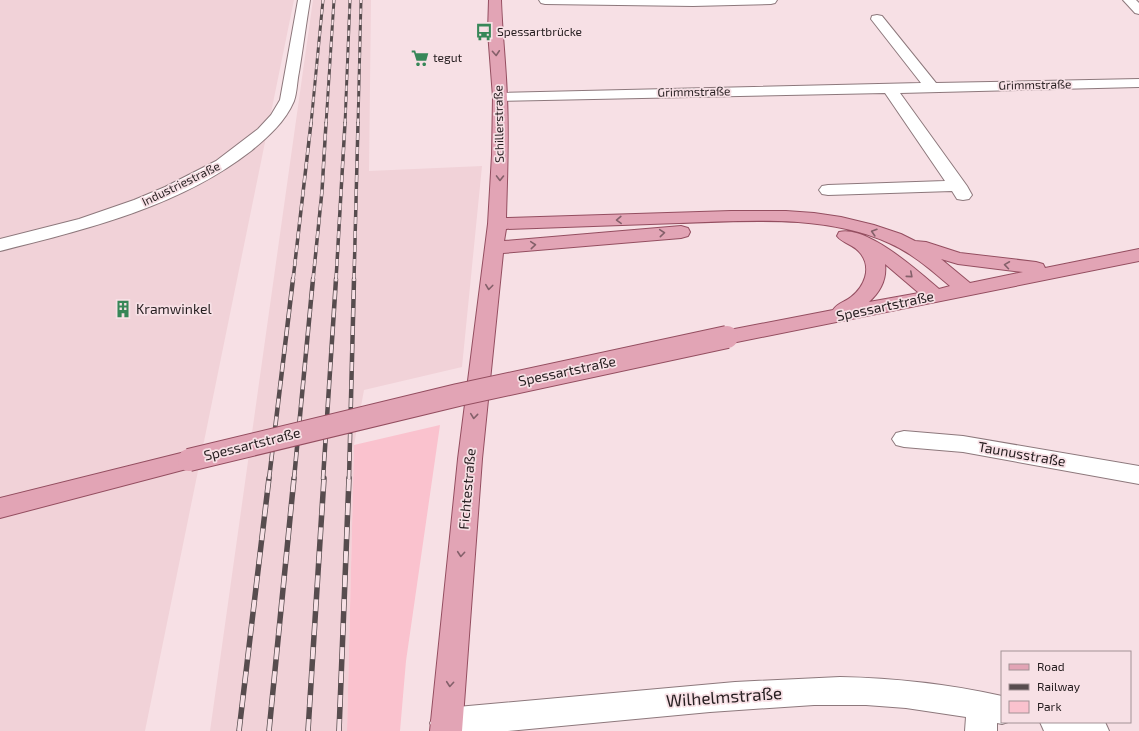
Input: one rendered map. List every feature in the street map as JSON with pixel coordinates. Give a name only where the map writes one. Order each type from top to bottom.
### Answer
[{"type":"main road","name":"Schillerstraße","points":[[495,0],[495,32],[500,97],[500,162],[496,236]]},
{"type":"main road","points":[[496,236],[784,217],[819,219],[869,230],[958,258],[1060,271]]},
{"type":"main road","points":[[496,236],[770,226],[818,229],[868,244],[900,266],[934,296]]},
{"type":"main road","name":"Fichtestraße","points":[[446,727],[470,460],[496,236]]},
{"type":"main road","points":[[896,238],[928,258],[966,289]]},
{"type":"main road","points":[[831,317],[859,301],[872,288],[876,276],[875,259],[863,244],[855,239]]},
{"type":"main road","name":"Spessartstraße","points":[[0,508],[437,399],[572,369],[1139,255]]},
{"type":"street","name":"Industriestraße","points":[[0,244],[85,223],[140,204],[171,191],[222,165],[264,132],[278,117],[287,100],[304,0]]},
{"type":"street","points":[[545,0],[693,2],[771,0]]},
{"type":"street","points":[[1129,0],[1139,10]]},
{"type":"street","points":[[877,19],[931,86]]},
{"type":"street","name":"Grimmstraße","points":[[500,97],[931,86],[1139,83]]},
{"type":"street","points":[[828,190],[960,191],[889,88]]},
{"type":"street","name":"Taunusstraße","points":[[904,439],[964,444],[1139,475]]},
{"type":"street","name":"Wilhelmstraße","points":[[446,727],[619,705],[725,696],[851,691],[893,693],[989,715]]},
{"type":"street","points":[[1060,723],[1093,731]]},
{"type":"shaded area","points":[[0,0],[294,0],[145,731],[0,731]]},
{"type":"shaded area","points":[[313,0],[371,0],[369,171],[482,166],[462,367],[364,390],[354,445],[347,731],[210,731]]},
{"type":"green space","points":[[440,425],[406,661],[400,731],[347,731],[354,445]]},
{"type":"railway","points":[[311,124],[323,0]]},
{"type":"railway","points":[[326,124],[334,0]]},
{"type":"railway","points":[[345,124],[350,0]]},
{"type":"railway","points":[[358,124],[361,0]]},
{"type":"railway","points":[[293,280],[311,123]]},
{"type":"railway","points":[[313,280],[322,191],[326,123]]},
{"type":"railway","points":[[336,280],[345,123]]},
{"type":"railway","points":[[354,280],[358,123]]},
{"type":"railway","points":[[269,479],[293,279]]},
{"type":"railway","points":[[294,479],[313,279]]},
{"type":"railway","points":[[323,479],[336,279]]},
{"type":"railway","points":[[349,479],[354,279]]},
{"type":"railway","points":[[239,731],[269,478]]},
{"type":"railway","points":[[269,731],[294,478]]},
{"type":"railway","points":[[308,731],[324,478]]},
{"type":"railway","points":[[339,731],[349,478]]},
{"type":"place","name":"Spessartbrücke","points":[[484,32]]},
{"type":"place","name":"tegut","points":[[420,58]]},
{"type":"place","name":"Kramwinkel","points":[[123,309]]}]
